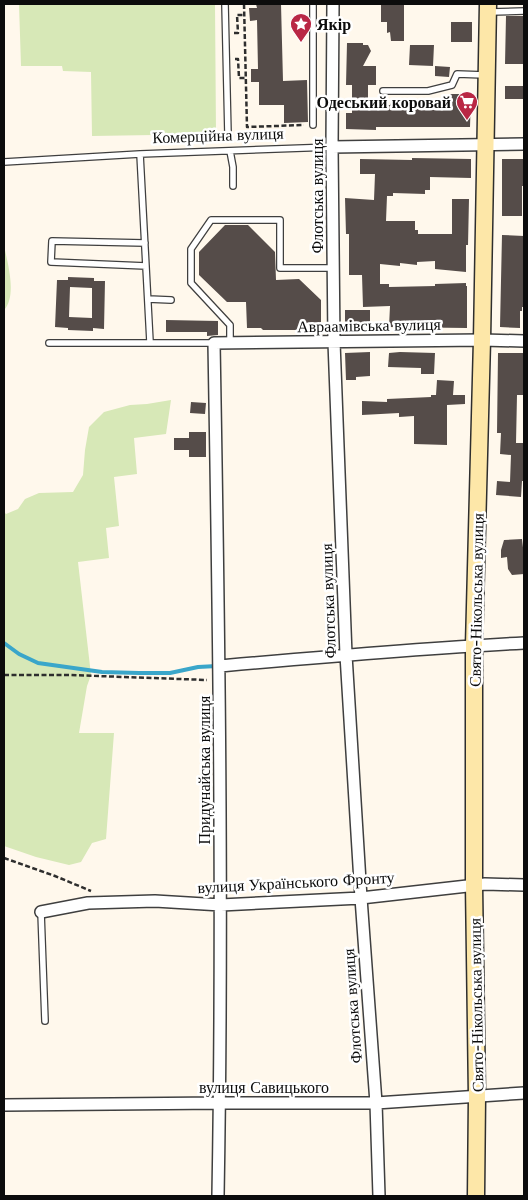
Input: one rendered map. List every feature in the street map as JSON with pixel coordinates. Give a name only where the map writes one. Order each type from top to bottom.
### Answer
[{"type":"main road","name":"Свято-Нікольська вулиця","points":[[476,1196],[474,646],[488,8]]},
{"type":"street","name":"Флотська вулиця","points":[[333,4],[334,342],[346,655],[376,1103],[379,1196]]},
{"type":"street","name":"Комерційна вулиця","points":[[332,146],[524,144]]},
{"type":"street","name":"Авраамівська вулиця","points":[[214,343],[524,341]]},
{"type":"street","name":"Придунайська вулиця","points":[[214,343],[221,905],[218,1196]]},
{"type":"street","points":[[219,666],[524,643]]},
{"type":"street","name":"вулиця Українського Фронту","points":[[41,912],[112,902],[155,901],[221,905],[361,898],[485,884],[524,885]]},
{"type":"street","name":"вулиця Савицького","points":[[4,1104],[376,1103],[524,1093]]},
{"type":"lane","points":[[225,4],[228,135]]},
{"type":"lane","points":[[313,4],[314,125]]},
{"type":"lane","points":[[488,8],[524,11]]},
{"type":"lane","points":[[383,91],[428,91],[452,85],[457,74],[487,75]]},
{"type":"lane","name":"Комерційна вулиця","points":[[4,162],[332,146]]},
{"type":"lane","points":[[230,151],[233,167],[233,186]]},
{"type":"lane","points":[[140,154],[150,342]]},
{"type":"lane","points":[[230,343],[230,325],[192,283],[191,249],[211,220],[280,220],[280,268],[334,268]]},
{"type":"lane","points":[[145,243],[52,241],[51,262],[146,266]]},
{"type":"lane","points":[[148,300],[171,300]]},
{"type":"lane","points":[[49,343],[214,343]]},
{"type":"lane","points":[[41,912],[46,1021]]},
{"type":"path","points":[[244,4],[247,127],[314,125]]},
{"type":"path","points":[[238,31],[237,15],[244,14]]},
{"type":"path","points":[[238,61],[238,78],[246,78]]},
{"type":"path","points":[[4,675],[70,675],[205,680],[219,678]]},
{"type":"path","points":[[4,858],[92,891]]},
{"type":"green space","points":[[19,4],[215,4],[216,134],[92,136],[91,72],[63,71],[62,66],[21,66]]},
{"type":"green space","points":[[4,246],[11,288],[8,304],[4,310]]},
{"type":"green space","points":[[171,400],[166,434],[134,438],[137,474],[114,477],[119,526],[106,528],[109,558],[78,562],[91,675],[87,686],[79,733],[114,733],[106,839],[92,843],[81,862],[69,865],[36,857],[4,846],[4,512],[6,514],[18,509],[25,499],[39,493],[73,492],[83,475],[89,427],[104,412],[130,405]]},
{"type":"building","points":[[256,4],[281,4],[283,81],[307,80],[308,122],[284,123],[284,105],[259,105],[259,82],[251,82],[251,69],[258,69],[257,20],[250,21],[249,8],[257,8]]},
{"type":"building","points":[[381,4],[404,4],[404,41],[391,41],[390,32],[387,33],[387,22],[381,22]]},
{"type":"building","points":[[506,16],[524,17],[524,64],[505,64]]},
{"type":"building","points":[[451,22],[472,22],[472,42],[451,42]]},
{"type":"building","points":[[347,43],[363,43],[363,45],[368,45],[371,51],[363,66],[376,66],[376,85],[368,85],[368,104],[390,105],[391,103],[397,103],[398,105],[420,105],[421,103],[426,103],[428,105],[450,105],[450,94],[471,94],[470,127],[376,127],[376,130],[346,129],[346,113],[352,113],[352,85],[346,85]]},
{"type":"building","points":[[410,45],[434,45],[433,66],[409,65]]},
{"type":"building","points":[[435,66],[450,67],[449,77],[435,76]]},
{"type":"building","points":[[505,86],[524,86],[524,99],[505,99]]},
{"type":"building","points":[[412,158],[471,159],[471,178],[430,177],[430,190],[425,190],[425,194],[393,193],[393,196],[387,196],[386,221],[415,221],[415,230],[418,230],[418,234],[452,234],[452,199],[469,199],[466,272],[435,269],[435,261],[417,262],[417,265],[400,263],[400,266],[380,264],[380,284],[389,284],[389,287],[466,283],[467,328],[389,327],[390,306],[363,307],[362,275],[349,275],[349,234],[346,234],[345,198],[374,200],[375,174],[360,174],[360,159],[412,160]]},
{"type":"building","points":[[502,159],[524,159],[522,216],[502,216]]},
{"type":"building","points":[[225,225],[248,225],[275,252],[276,280],[299,279],[321,300],[321,330],[263,330],[261,328],[247,328],[246,302],[227,302],[199,275],[199,252]]},
{"type":"building","points":[[502,235],[524,236],[524,307],[520,311],[520,328],[500,327]]},
{"type":"building","points":[[68,277],[94,278],[94,281],[105,281],[104,329],[93,328],[93,331],[68,330],[68,328],[55,327],[57,280],[68,280]],"holes":[[[70,287],[92,288],[92,318],[69,317]]]},
{"type":"building","points":[[345,310],[370,310],[370,326],[345,326]]},
{"type":"building","points":[[166,320],[218,321],[218,335],[207,336],[207,332],[166,332]]},
{"type":"building","points":[[370,352],[370,376],[356,377],[356,380],[346,380],[345,353]]},
{"type":"building","points":[[389,353],[435,353],[434,374],[421,374],[421,368],[388,367]]},
{"type":"building","points":[[498,353],[524,353],[524,395],[517,395],[516,443],[524,443],[524,481],[522,481],[521,497],[496,495],[497,481],[510,482],[511,455],[500,454],[501,433],[497,433]]},
{"type":"building","points":[[437,380],[454,381],[453,395],[465,395],[465,404],[447,405],[447,445],[414,444],[414,416],[399,417],[399,413],[362,415],[362,401],[387,402],[387,399],[431,397],[431,395],[436,395]]},
{"type":"building","points":[[191,402],[206,403],[205,414],[190,413]]},
{"type":"building","points":[[189,432],[206,432],[206,457],[189,457],[189,450],[174,450],[174,438],[189,438]]},
{"type":"building","points":[[522,539],[524,574],[512,575],[508,569],[507,557],[501,558],[501,550],[504,540]]},
{"type":"waterway","points":[[4,643],[19,654],[38,663],[102,672],[170,673],[198,667],[217,666]]},
{"type":"place","name":"Якір","points":[[301,43]]},
{"type":"place","name":"Одеський коровай","points":[[467,121]]}]
